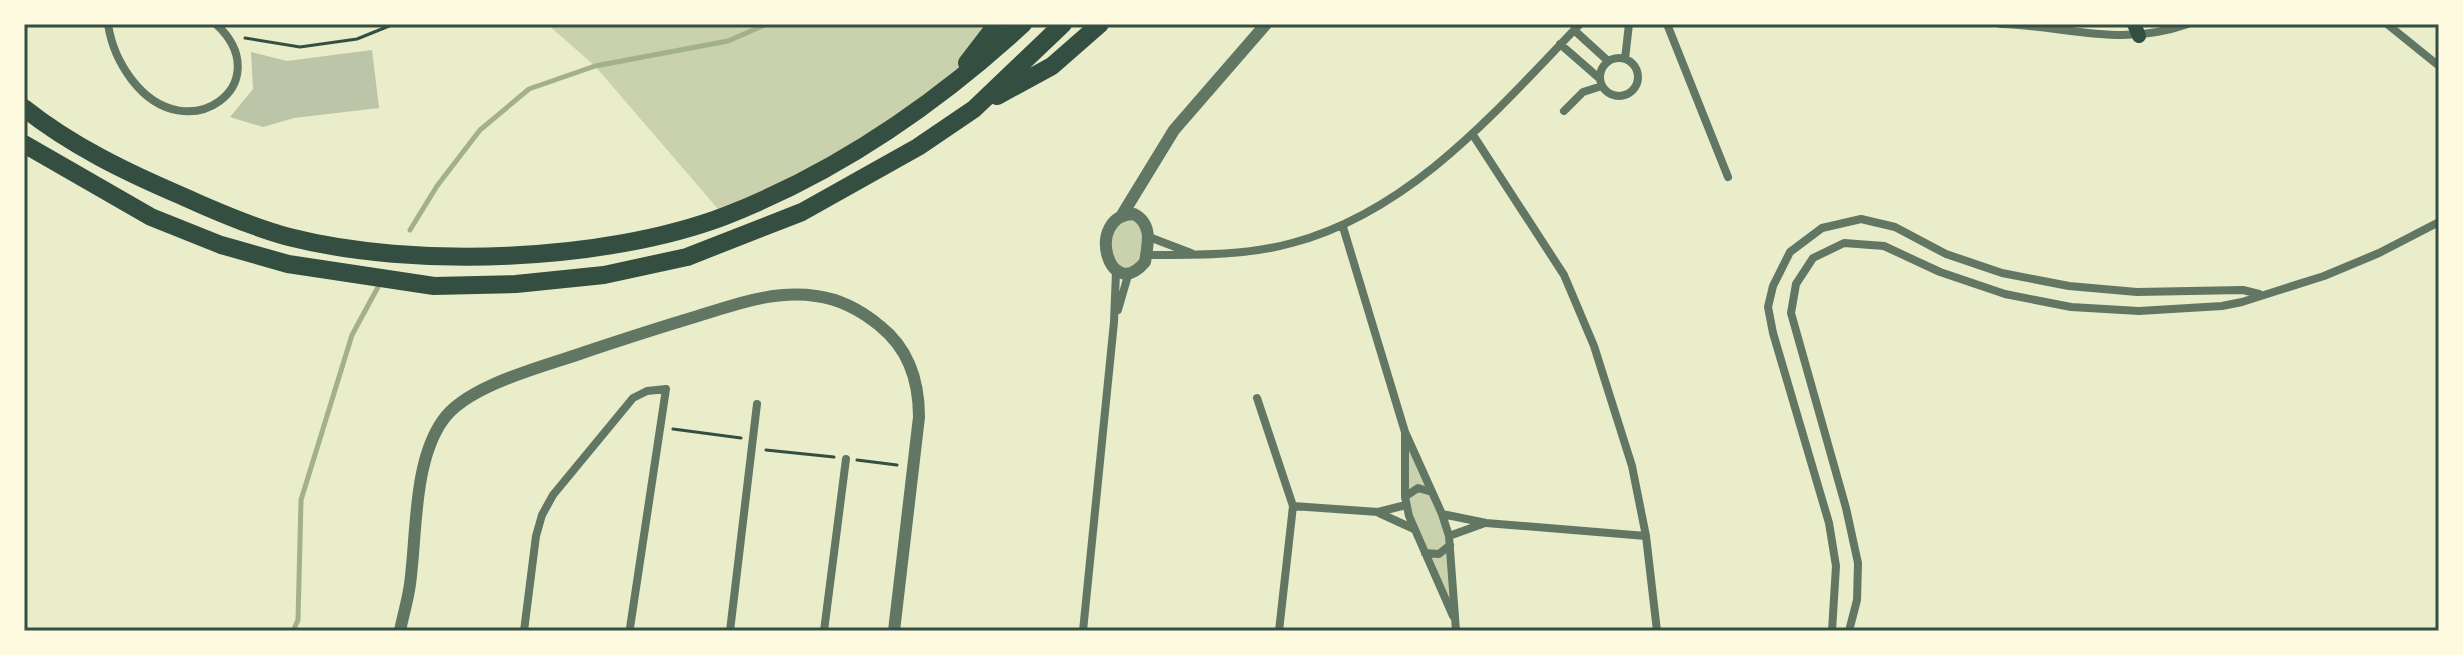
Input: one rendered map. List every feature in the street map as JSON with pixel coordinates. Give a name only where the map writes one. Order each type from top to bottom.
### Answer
[{"type":"highway","points":[[953,82],[997,24]]},
{"type":"highway","points":[[24,108],[114,167],[237,220],[291,237],[432,257],[510,256],[601,247],[683,229],[724,216],[785,189],[848,156],[902,121],[990,54],[1023,24]]},
{"type":"highway","points":[[974,109],[1063,24]]},
{"type":"highway","points":[[24,144],[151,217],[221,245],[274,260],[354,276],[434,286],[516,284],[604,275],[687,257],[802,212],[1052,66],[1100,24]]},
{"type":"street","points":[[108,24],[118,58],[131,79],[149,99],[175,111],[187,112],[213,106],[222,101],[234,86],[238,66],[229,36],[216,24]]},
{"type":"street","points":[[1122,272],[1107,258],[1107,242],[1114,220],[1122,215],[1174,130],[1266,24]]},
{"type":"street","points":[[1625,59],[1629,24]]},
{"type":"street","points":[[1667,24],[1728,177]]},
{"type":"street","points":[[2000,24],[2036,24],[2115,37],[2137,30],[2165,32],[2188,24]]},
{"type":"street","points":[[2387,24],[2439,66]]},
{"type":"street","points":[[1147,255],[1237,253],[1291,244],[1343,227],[1406,188],[1473,135],[1577,27],[1608,61]]},
{"type":"street","points":[[1560,44],[1608,93],[1616,96],[1626,95],[1633,89],[1637,72],[1633,64],[1616,58],[1601,69],[1600,82]]},
{"type":"street","points":[[1564,111],[1583,92],[1600,82]]},
{"type":"street","points":[[1473,135],[1564,275],[1594,346],[1632,466],[1646,536],[1657,631]]},
{"type":"street","points":[[1122,272],[1141,267],[1147,255],[1148,230],[1139,216],[1141,185]]},
{"type":"street","points":[[1122,215],[1139,216]]},
{"type":"street","points":[[1832,631],[1836,566],[1829,523],[1768,307],[1773,286],[1790,252],[1822,228],[1861,219],[1895,227],[1946,254],[2002,273],[2069,286],[2137,292],[2243,290],[2260,295]]},
{"type":"street","points":[[1849,631],[1857,600],[1858,563],[1846,508],[1791,313],[1796,284],[1813,258],[1844,243],[1884,246],[1940,272],[2005,294],[2071,307],[2139,311],[2222,306],[2260,295],[2338,270],[2439,222]]},
{"type":"street","points":[[1343,227],[1405,432],[1442,514],[1450,541],[1456,628]]},
{"type":"street","points":[[1149,237],[1196,255]]},
{"type":"street","points":[[1083,631],[1114,322],[1122,272]]},
{"type":"street","points":[[400,631],[429,441],[444,417],[465,398],[634,335],[752,300],[776,296],[818,296],[854,307],[892,335],[912,369],[919,393],[919,417],[894,631]]},
{"type":"street","points":[[524,631],[536,536],[542,515],[553,495],[633,398],[647,391],[666,389],[630,628]]},
{"type":"street","points":[[1257,398],[1293,506],[1279,631]]},
{"type":"street","points":[[730,631],[757,404]]},
{"type":"street","points":[[1405,432],[1406,501],[1414,529],[1456,628]]},
{"type":"street","points":[[824,631],[846,459]]},
{"type":"street","points":[[1378,512],[1406,501],[1410,491],[1418,488],[1433,493]]},
{"type":"street","points":[[1293,506],[1378,512],[1414,529]]},
{"type":"street","points":[[1442,514],[1486,523],[1646,536]]},
{"type":"street","points":[[1425,553],[1439,554],[1450,541],[1486,523]]},
{"type":"path","points":[[229,36],[300,47],[357,39],[394,24]]},
{"type":"path","points":[[662,427],[753,440]]},
{"type":"green space","points":[[547,24],[997,24],[953,82],[902,121],[724,216],[595,66]]},
{"type":"green space","points":[[1139,216],[1145,262],[1123,273],[1107,252],[1110,228]]},
{"type":"green space","points":[[1405,432],[1449,536],[1456,624],[1409,516]]},
{"type":"building","points":[[372,50],[379,108],[294,118],[263,127],[230,117],[253,89],[251,52],[287,61]]},
{"type":"waterway","points":[[410,230],[437,186],[480,130],[529,89],[595,66],[728,41],[767,24]]},
{"type":"waterway","points":[[293,631],[298,620],[301,500],[352,335],[378,287]]}]
